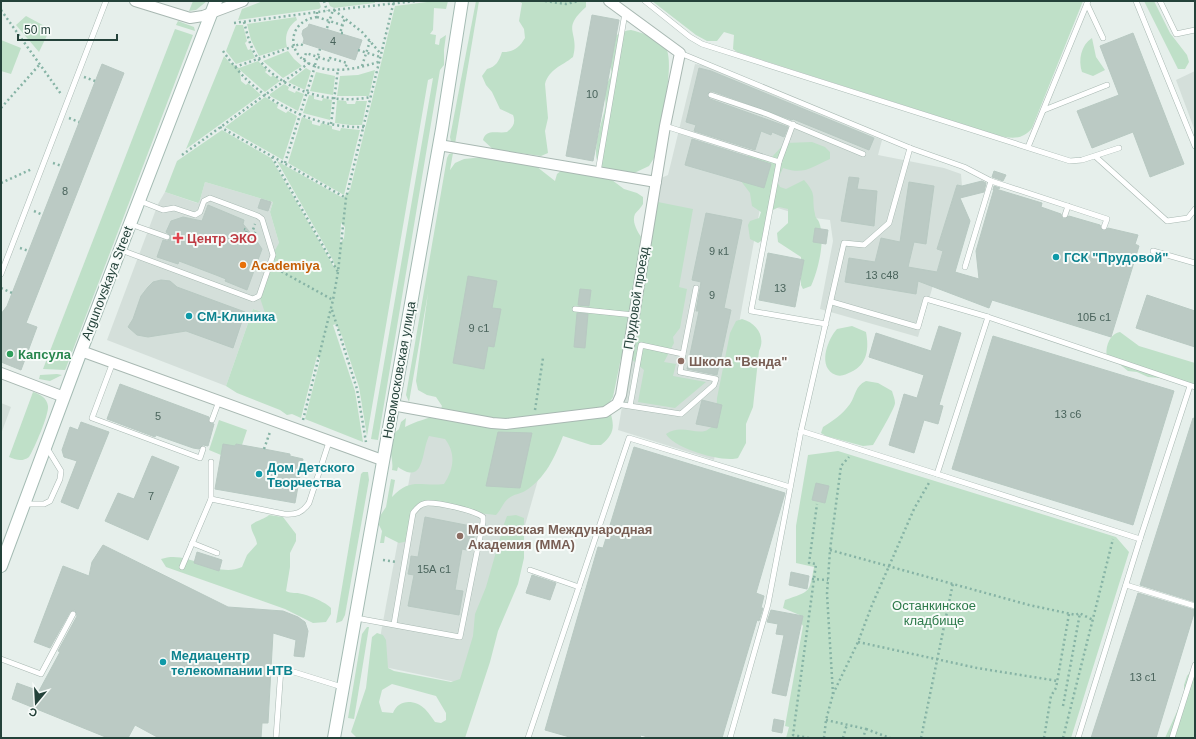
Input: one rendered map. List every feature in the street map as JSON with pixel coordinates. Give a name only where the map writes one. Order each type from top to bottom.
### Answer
[{"type":"main road","name":"Argunovskaya Street","points":[[1,566],[81,351],[216,1]]},
{"type":"main road","name":"Новомосковская улица","points":[[334,738],[382,460],[439,145],[462,1]]},
{"type":"street","points":[[135,1],[190,18],[211,13],[243,1]]},
{"type":"street","points":[[609,1],[680,53]]},
{"type":"street","name":"Прудовой проезд","points":[[617,404],[620,395],[634,315],[665,126],[680,53]]},
{"type":"street","points":[[439,145],[656,182]]},
{"type":"street","points":[[81,351],[382,460]]},
{"type":"street","points":[[1,373],[64,397]]},
{"type":"street","points":[[392,405],[492,424],[605,412],[617,404]]},
{"type":"lane","points":[[1,274],[106,1]]},
{"type":"lane","points":[[645,1],[690,37],[702,44],[1076,162],[1119,148]]},
{"type":"lane","points":[[1136,1],[1195,146]]},
{"type":"lane","points":[[1160,1],[1176,34],[1195,30]]},
{"type":"lane","points":[[1028,147],[1088,2]]},
{"type":"lane","points":[[1088,2],[1103,38]]},
{"type":"lane","points":[[597,173],[626,13]]},
{"type":"lane","points":[[680,53],[910,148],[964,167],[1025,195],[1068,206],[1107,219],[1104,227]]},
{"type":"lane","points":[[1044,110],[1107,85]]},
{"type":"lane","points":[[711,95],[793,124],[863,154]]},
{"type":"lane","points":[[793,124],[779,162],[751,310],[826,324]]},
{"type":"lane","points":[[665,126],[779,162]]},
{"type":"lane","points":[[730,738],[768,604],[801,431],[832,302],[844,243],[864,245],[889,223],[910,148]]},
{"type":"lane","points":[[1096,156],[1167,222],[1188,218],[1195,209]]},
{"type":"lane","points":[[965,267],[991,180]]},
{"type":"lane","points":[[121,250],[253,299],[259,296],[273,255],[262,219],[258,216],[210,198],[204,201],[200,212],[195,214],[174,208],[164,210],[139,200]]},
{"type":"lane","points":[[1065,215],[1068,206]]},
{"type":"lane","points":[[130,224],[167,238]]},
{"type":"lane","points":[[1153,251],[1195,263]]},
{"type":"lane","points":[[617,404],[681,414],[714,385],[716,379],[680,372],[696,288]]},
{"type":"lane","points":[[832,302],[918,327],[926,299],[988,317],[1192,386],[1140,539],[1078,738]]},
{"type":"lane","points":[[575,308],[634,315]]},
{"type":"lane","points":[[937,474],[988,317]]},
{"type":"lane","points":[[630,406],[641,345],[683,354]]},
{"type":"lane","points":[[113,362],[92,418],[200,458],[202,449]]},
{"type":"lane","points":[[212,420],[219,401]]},
{"type":"lane","points":[[801,431],[1140,539]]},
{"type":"lane","points":[[528,738],[629,438],[790,487]]},
{"type":"lane","points":[[211,499],[295,515],[304,510],[309,503],[329,442]]},
{"type":"lane","points":[[24,504],[44,504],[50,501],[58,485],[60,471],[46,447]]},
{"type":"lane","points":[[182,567],[211,499],[211,462]]},
{"type":"lane","points":[[355,618],[460,637],[484,522],[483,517],[475,512],[427,503],[420,505],[413,513],[394,624]]},
{"type":"lane","points":[[192,543],[217,553]]},
{"type":"lane","points":[[530,570],[579,587]]},
{"type":"lane","points":[[1126,585],[1195,606]]},
{"type":"lane","points":[[1,659],[41,674],[73,614]]},
{"type":"lane","points":[[1172,738],[1195,665]]},
{"type":"lane","points":[[276,738],[281,668],[342,687]]},
{"type":"path","points":[[324,1],[327,11]]},
{"type":"path","points":[[234,23],[393,2],[416,1]]},
{"type":"path","points":[[545,1],[566,4],[579,1]]},
{"type":"path","points":[[303,420],[333,300],[338,272],[346,198],[393,2]]},
{"type":"path","points":[[1,10],[67,104]]},
{"type":"path","points":[[333,10],[345,18],[370,41],[381,56]]},
{"type":"path","points":[[327,28],[333,10]]},
{"type":"path","points":[[317,12],[317,17]]},
{"type":"path","points":[[342,25],[317,17],[302,21],[294,34],[294,47],[304,60],[315,65],[345,69],[362,67],[379,62]]},
{"type":"path","points":[[343,33],[340,32],[345,18]]},
{"type":"path","points":[[244,22],[249,40],[259,59],[284,82],[307,92],[335,98],[356,99],[371,97]]},
{"type":"path","points":[[362,67],[370,41]]},
{"type":"path","points":[[235,67],[300,44],[305,46]]},
{"type":"path","points":[[285,163],[320,49]]},
{"type":"path","points":[[358,50],[381,56]]},
{"type":"path","points":[[223,51],[246,79],[265,94],[300,114],[332,124],[350,127],[364,127]]},
{"type":"path","points":[[304,60],[306,53],[330,61],[330,58],[347,63],[345,69]]},
{"type":"path","points":[[182,155],[308,63]]},
{"type":"path","points":[[1,108],[40,64]]},
{"type":"path","points":[[332,124],[338,69]]},
{"type":"path","points":[[83,77],[95,81]]},
{"type":"path","points":[[67,117],[79,122]]},
{"type":"path","points":[[220,127],[346,198]]},
{"type":"path","points":[[272,156],[338,272]]},
{"type":"path","points":[[1,183],[50,162],[62,166]]},
{"type":"path","points":[[31,210],[43,215]]},
{"type":"path","points":[[250,239],[255,224]]},
{"type":"path","points":[[238,244],[239,240],[245,237],[247,230],[244,229]]},
{"type":"path","points":[[245,237],[253,240],[255,234]]},
{"type":"path","points":[[17,247],[29,251]]},
{"type":"path","points":[[270,265],[333,300]]},
{"type":"path","points":[[1,288],[12,293]]},
{"type":"path","points":[[331,308],[357,389],[366,445]]},
{"type":"path","points":[[534,420],[543,358]]},
{"type":"path","points":[[264,449],[270,432]]},
{"type":"path","points":[[833,694],[827,594],[830,550],[841,466],[848,456],[855,459]]},
{"type":"path","points":[[922,479],[937,484]]},
{"type":"path","points":[[824,738],[826,720],[833,694],[858,642],[872,605],[914,508],[930,481]]},
{"type":"path","points":[[809,738],[793,735],[816,564],[809,563],[817,504]]},
{"type":"path","points":[[1063,738],[1094,620],[1113,539],[1112,537]]},
{"type":"path","points":[[830,550],[1069,614],[1076,615],[1080,613],[1094,620]]},
{"type":"path","points":[[813,579],[828,580]]},
{"type":"path","points":[[921,738],[953,583]]},
{"type":"path","points":[[1063,706],[1080,613]]},
{"type":"path","points":[[1044,738],[1051,696],[1058,681],[1069,614]]},
{"type":"path","points":[[858,642],[977,668],[1058,681]]},
{"type":"path","points":[[826,720],[866,729],[890,738]]},
{"type":"path","points":[[843,738],[847,724]]},
{"type":"path","points":[[863,738],[866,729]]},
{"type":"shaded area","points":[[695,64],[702,65],[882,140],[878,155],[944,168],[961,174],[962,186],[957,185],[937,249],[943,251],[918,337],[820,309],[833,241],[830,220],[807,217],[761,203],[714,460],[618,430],[661,178],[668,175]]},
{"type":"shaded area","points":[[1195,71],[1195,131],[1176,80]]},
{"type":"shaded area","points":[[205,182],[273,202],[270,212],[281,250],[266,313],[253,309],[226,386],[107,340],[158,204],[165,192],[197,203],[200,200]]},
{"type":"shaded area","points":[[1,403],[11,407],[1,434]]},
{"type":"shaded area","name":"Московская Международная Академия (ММА)","points":[[419,427],[551,434],[479,687],[375,665]]},
{"type":"green space","points":[[193,1],[207,1],[196,10],[189,11]]},
{"type":"green space","points":[[263,1],[319,1],[321,7],[319,9],[238,20],[242,9]]},
{"type":"green space","points":[[328,1],[375,1],[375,3],[334,8],[330,6]]},
{"type":"green space","points":[[435,1],[448,1],[446,9],[434,8],[433,30],[430,34],[436,35],[435,44],[439,45],[440,39],[446,35],[444,65],[440,70],[378,440],[371,439],[433,78],[428,80],[367,436],[359,387],[342,336],[336,324],[333,325],[355,391],[363,442],[305,419],[320,360],[317,356],[301,418],[292,414],[287,415],[280,410],[237,393],[226,386],[253,309],[265,313],[260,298],[273,254],[279,243],[270,212],[273,202],[205,182],[198,203],[165,192],[177,161],[222,130],[271,158],[334,267],[334,262],[277,161],[343,198],[350,190],[395,6]],"holes":[[[341,223],[345,227],[344,238],[340,244]]]},
{"type":"green space","points":[[476,1],[479,1],[455,144],[451,142],[450,137]]},
{"type":"green space","points":[[518,1],[586,1],[586,7],[578,15],[572,26],[575,48],[573,57],[556,68],[545,84],[548,118],[545,131],[548,153],[541,156],[513,152],[496,152],[483,140],[484,136],[492,132],[507,132],[514,123],[513,115],[500,109],[482,76],[487,69],[493,67],[497,63],[502,52],[516,49],[525,38],[524,29],[519,21],[522,3]]},
{"type":"green space","points":[[652,1],[1083,1],[1032,128],[1021,137],[1012,138],[997,135],[737,52],[733,49],[734,35],[724,32],[717,41],[707,41],[696,35]]},
{"type":"green space","points":[[1144,1],[1154,1],[1170,33],[1187,55],[1189,62],[1185,69],[1178,69]]},
{"type":"green space","points":[[26,16],[50,29],[39,52],[16,25]]},
{"type":"green space","points":[[296,17],[297,20],[291,25],[286,35],[287,47],[259,56],[251,40],[247,24]]},
{"type":"green space","points":[[178,21],[194,27],[195,31],[176,25]]},
{"type":"green space","points":[[236,25],[243,25],[247,41],[245,43],[248,50],[251,49],[255,58],[236,64],[226,51]]},
{"type":"green space","points":[[175,29],[193,35],[66,368],[65,370],[43,369]]},
{"type":"green space","points":[[631,30],[650,36],[659,42],[666,48],[669,57],[668,85],[654,158],[649,166],[632,174],[600,167],[596,154],[596,146],[605,105],[605,89],[611,75],[608,54],[609,44],[616,35]]},
{"type":"green space","points":[[1092,38],[1096,57],[1105,70],[1093,76],[1082,72],[1080,63],[1081,53],[1085,45]]},
{"type":"green space","points":[[1,40],[21,48],[11,74],[1,71]]},
{"type":"green space","points":[[288,51],[302,66],[283,78],[263,61]]},
{"type":"green space","points":[[224,56],[230,63],[239,68],[258,61],[267,70],[265,72],[271,77],[273,75],[280,81],[265,92],[240,70],[241,81],[246,85],[248,83],[261,95],[186,149]]},
{"type":"green space","points":[[306,68],[311,71],[305,90],[288,82]]},
{"type":"green space","points":[[375,70],[369,96],[337,96],[340,76],[358,75]]},
{"type":"green space","points":[[316,72],[335,76],[333,95],[310,91]]},
{"type":"green space","points":[[284,84],[289,87],[288,90],[295,93],[296,91],[304,94],[298,111],[270,96],[270,94]]},
{"type":"green space","points":[[309,95],[314,96],[314,99],[322,101],[323,98],[332,100],[330,120],[303,113]]},
{"type":"green space","points":[[265,97],[278,105],[277,108],[286,113],[288,111],[297,116],[283,160],[225,127]]},
{"type":"green space","points":[[337,100],[346,101],[347,104],[355,104],[356,101],[367,101],[362,125],[335,123]]},
{"type":"green space","points":[[302,117],[312,121],[312,124],[320,126],[321,123],[332,126],[332,129],[340,131],[341,128],[360,130],[344,195],[288,163]]},
{"type":"green space","points":[[812,142],[825,147],[830,152],[830,159],[802,171],[783,168],[777,181],[780,187],[786,189],[804,180],[813,193],[815,215],[819,222],[822,237],[818,264],[811,286],[803,289],[801,285],[801,257],[778,242],[777,233],[788,223],[788,209],[779,207],[771,211],[766,238],[758,243],[750,239],[748,225],[750,221],[759,218],[761,212],[752,206],[750,193],[738,177],[744,158],[750,155],[771,158],[785,143]]},
{"type":"green space","points":[[453,153],[450,170],[455,163],[464,159],[493,156],[532,163],[555,181],[557,174],[562,170],[612,180],[624,189],[637,193],[643,197],[643,204],[635,214],[634,221],[636,228],[644,241],[654,225],[658,202],[693,209],[679,287],[687,289],[680,328],[673,337],[674,343],[664,362],[676,364],[673,376],[706,382],[675,408],[638,402],[644,370],[630,358],[621,358],[613,397],[608,405],[612,417],[613,427],[610,436],[601,445],[591,445],[563,436],[553,459],[544,474],[525,491],[507,499],[496,515],[459,511],[441,504],[422,506],[416,513],[409,541],[399,543],[385,536],[384,543],[380,543],[382,531],[379,525],[380,516],[386,507],[391,479],[395,480],[392,497],[410,485],[444,484],[452,467],[452,455],[449,444],[445,439],[429,436],[421,465],[418,470],[407,472],[398,467],[397,471],[392,470],[390,437],[399,429],[401,422],[406,418],[405,427],[439,414],[442,406],[436,397],[427,395],[418,390],[416,381],[428,293],[409,402],[406,395],[447,158],[449,154]]},
{"type":"green space","points":[[742,319],[756,327],[761,336],[753,407],[746,424],[746,443],[738,458],[731,459],[710,456],[688,449],[670,439],[666,434],[671,431],[682,429],[701,432],[709,429],[716,423],[717,398],[730,333],[736,321]]},
{"type":"green space","points":[[852,326],[866,332],[866,355],[861,365],[857,369],[844,375],[836,375],[830,371],[825,360],[827,347],[837,329]]},
{"type":"green space","points":[[1120,332],[1139,346],[1195,363],[1195,389],[1188,384],[1172,379],[1148,377],[1137,372],[1128,371],[1107,357],[1107,346],[1111,338],[1116,333]]},
{"type":"green space","points":[[40,375],[62,375],[50,381],[39,379]]},
{"type":"green space","points":[[866,381],[878,383],[892,391],[895,402],[886,423],[873,445],[863,446],[826,436],[821,433],[823,427],[838,417],[847,408],[860,385]]},
{"type":"green space","points":[[33,392],[41,395],[45,399],[48,410],[41,432],[29,457],[24,460],[17,460],[9,457]]},
{"type":"green space","points":[[219,420],[247,430],[242,445],[236,444],[221,455],[209,450]]},
{"type":"green space","name":"Останкинское кладбище","points":[[838,451],[1116,537],[1129,552],[1071,738],[786,738],[789,727],[785,726],[803,626],[801,623],[802,616],[783,608],[785,600],[804,593],[807,590],[811,582],[814,567],[796,563],[796,526],[808,455]]},
{"type":"green space","points":[[363,472],[368,472],[369,480],[345,615],[342,621],[336,623],[361,474]]},
{"type":"green space","points":[[269,515],[283,517],[296,534],[296,541],[290,553],[290,567],[286,591],[309,596],[329,606],[331,608],[331,614],[326,622],[313,623],[285,609],[166,567],[161,559],[171,557],[182,558],[212,567],[232,570],[242,567],[247,555],[257,544],[251,525]]},
{"type":"green space","points":[[516,515],[524,518],[524,558],[518,584],[498,631],[490,662],[465,738],[357,738],[351,732],[366,688],[372,637],[377,633],[383,635],[386,640],[388,668],[394,671],[451,682],[460,679],[473,636],[475,614],[486,587],[507,516]],"holes":[[[392,684],[436,696],[446,713],[446,720],[441,723],[435,722],[425,709],[416,703],[403,703],[395,708],[393,713],[382,712],[379,702],[382,690]]]},
{"type":"green space","points":[[367,627],[369,627],[354,719],[348,718],[362,634]]},
{"type":"green space","points":[[1195,666],[1195,738],[1165,738],[1184,696],[1184,685],[1187,676]]},
{"type":"building","points":[[592,15],[619,20],[593,161],[566,156]]},
{"type":"building","points":[[309,24],[362,40],[355,60],[303,43],[303,30],[308,27]]},
{"type":"building","points":[[1133,33],[1184,164],[1150,177],[1133,132],[1092,148],[1077,111],[1119,95],[1100,46]]},
{"type":"building","points":[[102,64],[124,73],[26,323],[37,327],[21,370],[1,362],[1,314],[7,306]]},
{"type":"building","points":[[699,68],[711,71],[874,138],[869,150],[793,119],[792,120],[712,91],[707,94],[710,99],[788,127],[784,137],[772,132],[771,135],[761,131],[755,150],[694,131],[696,125],[686,122]]},
{"type":"building","points":[[692,139],[771,164],[764,188],[685,165]]},
{"type":"building","points":[[994,171],[1006,175],[1003,181],[992,177]]},
{"type":"building","points":[[849,177],[859,178],[857,189],[877,191],[874,226],[841,221]]},
{"type":"building","name":"ГСК \"Прудовой\"","points":[[982,181],[986,183],[984,192],[960,198],[970,221],[955,272],[979,279],[976,251],[994,186],[1000,188],[996,189],[1042,203],[1041,207],[1061,214],[1063,219],[1069,216],[1100,225],[1103,231],[1108,228],[1138,235],[1135,244],[1139,246],[1111,337],[992,300],[989,308],[918,281],[916,294],[845,282],[849,258],[875,262],[881,238],[900,242],[909,182],[934,186],[926,244],[914,242],[908,267],[937,272],[943,251],[937,249],[957,185],[962,186]]},
{"type":"building","points":[[261,199],[271,202],[268,211],[258,208]]},
{"type":"building","points":[[208,205],[244,220],[243,224],[262,249],[247,290],[225,281],[226,279],[179,261],[178,264],[157,257],[163,240],[167,241],[171,239],[170,235],[166,232],[171,221],[183,217],[202,221]]},
{"type":"building","points":[[706,213],[742,220],[724,308],[731,310],[717,375],[687,369],[699,311],[696,311],[701,282],[692,280]]},
{"type":"building","points":[[815,228],[828,230],[826,244],[813,242]]},
{"type":"building","points":[[768,253],[804,260],[795,307],[759,300]]},
{"type":"building","points":[[468,276],[497,281],[492,308],[501,309],[494,347],[488,346],[484,369],[453,363]]},
{"type":"building","name":"СМ-Клиника","points":[[161,280],[170,281],[177,287],[245,312],[233,348],[186,331],[148,337],[137,335],[128,327],[133,319],[141,296],[153,282]]},
{"type":"building","points":[[580,289],[591,290],[589,306],[578,305]]},
{"type":"building","points":[[1147,295],[1195,311],[1195,347],[1136,328]]},
{"type":"building","points":[[577,313],[588,314],[585,348],[574,347]]},
{"type":"building","points":[[939,326],[961,333],[939,405],[943,406],[938,424],[924,420],[914,453],[889,445],[904,394],[917,398],[924,375],[869,357],[876,333],[931,351]]},
{"type":"building","points":[[993,336],[1174,391],[1133,525],[952,469]]},
{"type":"building","points":[[120,384],[209,417],[209,422],[214,424],[208,446],[203,445],[199,449],[193,448],[156,435],[155,437],[107,419]]},
{"type":"building","points":[[702,400],[722,405],[717,428],[696,424]]},
{"type":"building","points":[[1193,418],[1195,419],[1195,602],[1140,585]]},
{"type":"building","points":[[81,422],[109,432],[78,509],[61,502],[77,461],[64,457],[62,450],[70,427],[78,430]]},
{"type":"building","points":[[498,432],[532,433],[520,488],[486,486]]},
{"type":"building","name":"Дом Детского Творчества","points":[[223,444],[235,446],[236,444],[264,449],[290,454],[290,456],[303,459],[295,503],[215,489]]},
{"type":"building","points":[[634,447],[785,493],[756,593],[764,596],[761,608],[763,608],[759,621],[757,620],[722,738],[651,738],[641,735],[640,738],[573,738],[545,730],[598,547],[603,548]]},
{"type":"building","points":[[152,456],[179,467],[148,540],[105,521],[118,493],[134,499]]},
{"type":"building","points":[[816,483],[829,486],[825,503],[812,500]]},
{"type":"building","points":[[425,517],[476,527],[471,551],[462,549],[455,590],[463,591],[459,615],[408,606],[414,575],[408,574],[411,556],[418,557]]},
{"type":"building","name":"Медиацентр телекомпании НТВ","points":[[103,545],[228,607],[283,611],[298,617],[305,622],[308,631],[304,657],[294,656],[296,640],[273,633],[268,723],[262,723],[261,738],[159,738],[135,725],[128,738],[108,738],[12,699],[17,683],[39,691],[77,616],[75,610],[70,612],[50,648],[34,642],[63,566],[89,576],[92,562]]},
{"type":"building","points":[[197,552],[222,560],[219,571],[194,563]]},
{"type":"building","points":[[791,572],[809,576],[807,589],[789,585]]},
{"type":"building","points":[[532,575],[556,583],[550,600],[526,593]]},
{"type":"building","points":[[1138,593],[1195,610],[1156,738],[1091,738]]},
{"type":"building","points":[[771,610],[803,616],[786,696],[772,693],[784,635],[776,634],[778,624],[767,622]]},
{"type":"building","points":[[774,719],[784,721],[782,733],[772,731]]},
{"type":"place","name":"Центр ЭКО","points":[[178,238]]},
{"type":"place","name":"ГСК \"Прудовой\"","points":[[1056,257]]},
{"type":"place","name":"Academiya","points":[[243,265]]},
{"type":"place","name":"СМ-Клиника","points":[[189,316]]},
{"type":"place","name":"Капсула","points":[[10,354]]},
{"type":"place","name":"Школа \"Венда\"","points":[[681,361]]},
{"type":"place","name":"Дом Детского Творчества","points":[[259,474]]},
{"type":"place","name":"Московская Международная Академия (ММА)","points":[[460,536]]},
{"type":"place","name":"Медиацентр телекомпании НТВ","points":[[163,662]]}]
